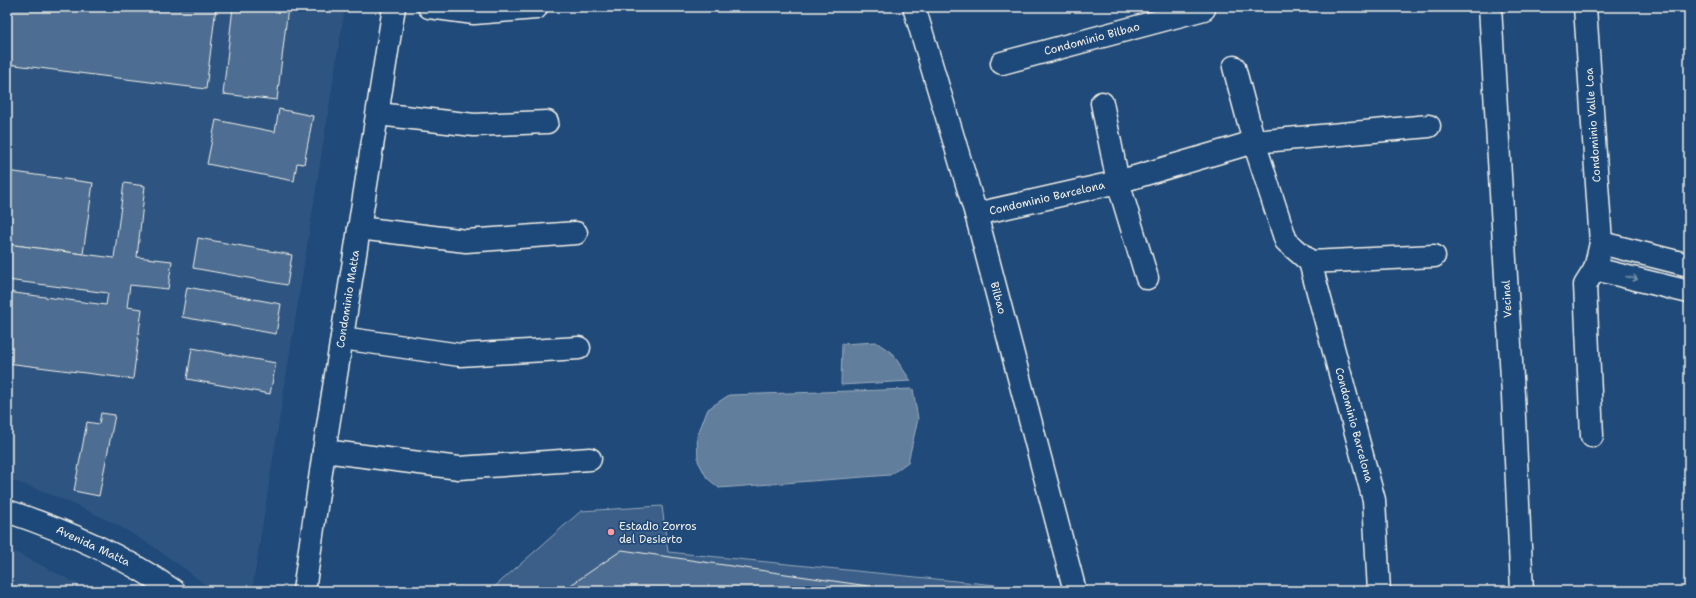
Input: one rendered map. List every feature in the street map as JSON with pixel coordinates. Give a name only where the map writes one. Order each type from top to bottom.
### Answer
[{"type":"street","name":"Condominio Matta","points":[[304,591],[324,451],[394,7]]},
{"type":"street","points":[[429,7],[474,13],[536,8]]},
{"type":"street","name":"Bilbao","points":[[914,7],[976,214],[1075,591]]},
{"type":"street","name":"Condominio Bilbao","points":[[1002,63],[1204,9],[1204,7]]},
{"type":"street","name":"Vecinal","points":[[1490,7],[1513,395],[1522,591]]},
{"type":"street","name":"Condominio Valle Loa","points":[[1585,7],[1601,243],[1595,268],[1585,285],[1592,436]]},
{"type":"street","points":[[1234,68],[1254,142],[1286,241],[1310,262],[1434,256]]},
{"type":"street","name":"Condominio Barcelona","points":[[1102,103],[1118,182],[1147,278]]},
{"type":"street","points":[[378,114],[474,125],[547,122]]},
{"type":"street","name":"Condominio Barcelona","points":[[976,214],[1118,182],[1254,142],[1429,126]]},
{"type":"street","points":[[359,228],[466,242],[576,232]]},
{"type":"street","points":[[1601,243],[1689,265]]},
{"type":"street","name":"Condominio Barcelona","points":[[1310,262],[1374,500],[1379,591]]},
{"type":"street","points":[[1595,268],[1689,292]]},
{"type":"street","points":[[342,338],[460,355],[579,348]]},
{"type":"street","points":[[324,451],[459,468],[590,459]]},
{"type":"street","name":"Avenida Matta","points":[[7,511],[43,523],[88,542],[131,564],[174,591]]},
{"type":"shaded area","points":[[7,7],[345,7],[252,591],[213,591],[151,545],[115,524],[40,490],[7,479]]},
{"type":"shaded area","points":[[876,342],[892,353],[911,381],[841,385],[842,344]]},
{"type":"shaded area","points":[[913,389],[918,419],[908,462],[890,475],[719,488],[707,478],[698,461],[697,436],[708,409],[729,395]]},
{"type":"shaded area","name":"Estadio Zorros del Desierto","points":[[662,506],[668,552],[1055,591],[494,591],[492,589],[581,511]]},
{"type":"shaded area","points":[[7,548],[92,591],[7,591]]},
{"type":"building","points":[[7,7],[216,7],[206,89],[7,64]]},
{"type":"building","points":[[233,7],[288,7],[277,100],[223,94]]},
{"type":"building","points":[[279,109],[313,116],[304,164],[297,163],[294,181],[207,164],[216,120],[275,132]]},
{"type":"building","points":[[7,171],[93,183],[83,254],[7,244]]},
{"type":"building","points":[[124,183],[145,186],[137,257],[172,261],[168,289],[130,285],[127,307],[142,309],[133,379],[7,363],[7,292],[106,305],[108,293],[7,280],[7,244],[114,258]]},
{"type":"building","points":[[198,238],[292,255],[287,285],[193,268]]},
{"type":"building","points":[[187,287],[281,304],[276,334],[182,317]]},
{"type":"building","points":[[192,348],[276,363],[270,394],[187,379]]},
{"type":"building","points":[[101,413],[115,415],[99,496],[74,491],[87,422],[99,424]]},
{"type":"building","points":[[622,550],[902,591],[562,591]]},
{"type":"place","name":"Estadio Zorros del Desierto","points":[[611,532]]}]
